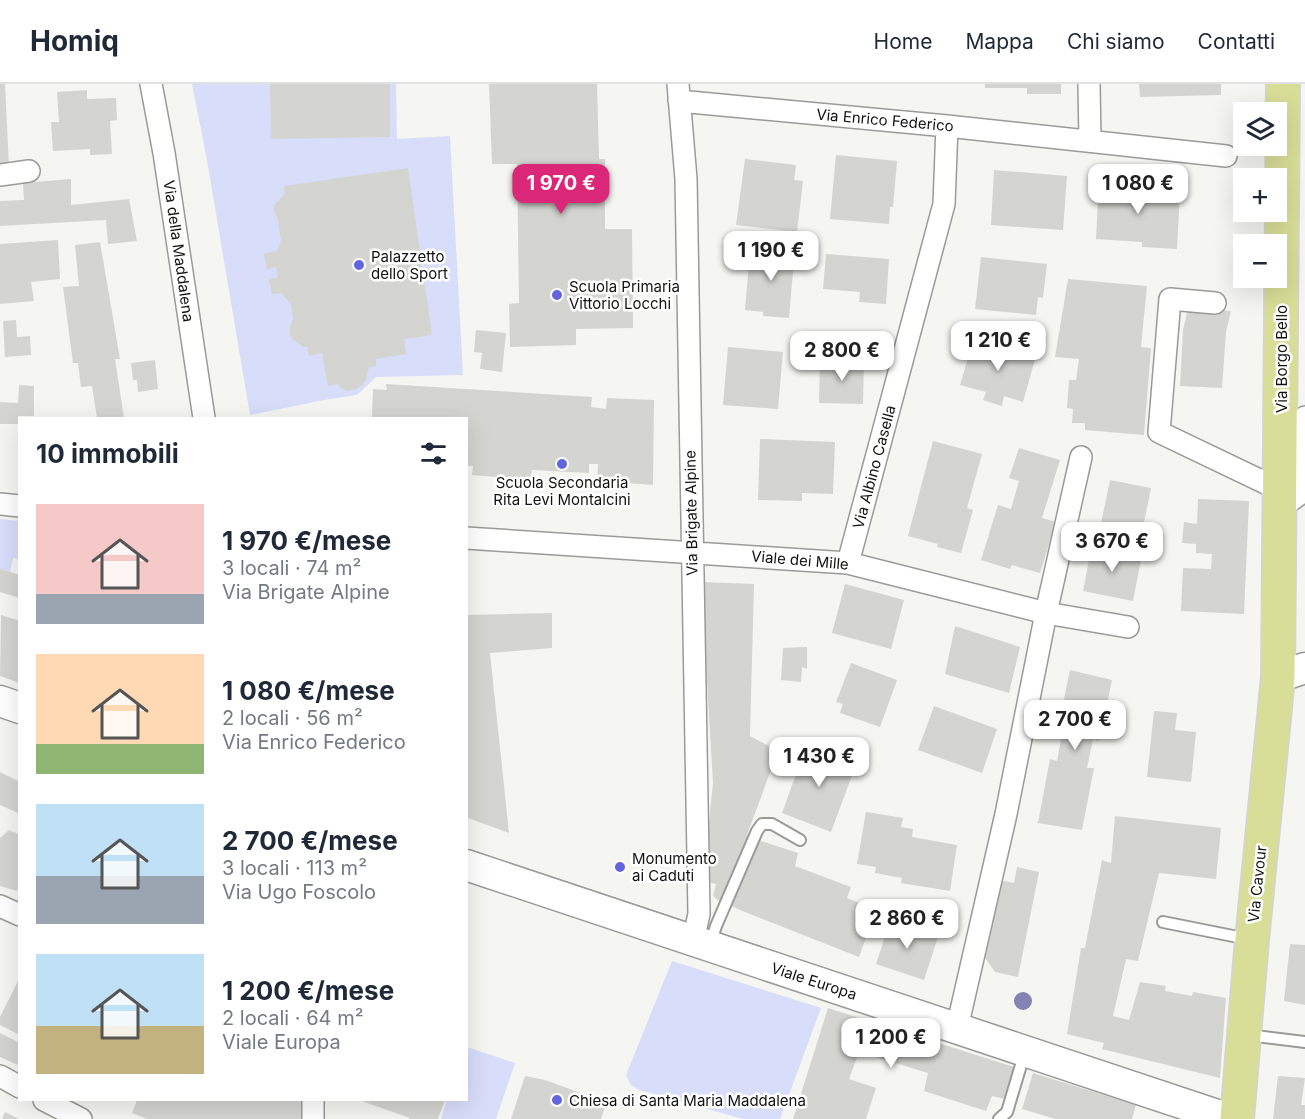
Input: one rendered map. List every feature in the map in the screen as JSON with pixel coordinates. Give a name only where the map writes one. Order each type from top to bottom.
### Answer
[{"type":"main road","name":"Via Borgo Bello","points":[[1283,84],[1280,499],[1288,665]]},
{"type":"main road","name":"Via Cavour","points":[[1237,1119],[1252,940],[1288,665]]},
{"type":"street","name":"Via della Maddalena","points":[[151,84],[164,153],[204,417]]},
{"type":"street","points":[[1089,84],[1090,140]]},
{"type":"street","name":"Via Enrico Federico","points":[[679,92],[947,126],[1226,156]]},
{"type":"street","name":"Via Brigate Alpine","points":[[679,92],[686,179],[701,944]]},
{"type":"street","name":"Via Albino Casella","points":[[848,563],[944,204],[947,126]]},
{"type":"street","points":[[0,175],[29,171]]},
{"type":"street","points":[[1215,303],[1170,299],[1159,432],[1280,499]]},
{"type":"street","name":"Via Borgo Bello","points":[[1280,499],[1300,494],[1305,417]]},
{"type":"street","points":[[957,1028],[1006,814],[1046,613],[1081,457]]},
{"type":"street","points":[[0,504],[18,506]]},
{"type":"street","name":"Viale dei Mille","points":[[468,538],[848,563],[1046,613],[1128,627]]},
{"type":"street","points":[[0,701],[18,707]]},
{"type":"street","name":"Viale Europa","points":[[468,866],[1229,1119]]},
{"type":"street","points":[[0,906],[18,914]]},
{"type":"street","points":[[0,1076],[18,1086]]},
{"type":"street","points":[[46,1101],[81,1119]]},
{"type":"street","points":[[313,1101],[313,1119]]},
{"type":"lane","points":[[701,944],[716,927],[762,824],[772,824],[800,840]]},
{"type":"lane","points":[[1163,922],[1252,940]]},
{"type":"lane","points":[[1244,1035],[1305,1042]]},
{"type":"lane","points":[[999,1119],[1007,1112],[1022,1065]]},
{"type":"shaded area","points":[[192,84],[396,84],[397,139],[450,136],[463,375],[376,377],[357,395],[250,415]]},
{"type":"shaded area","points":[[0,519],[18,521],[18,559],[13,558],[10,572],[0,569]]},
{"type":"shaded area","points":[[672,961],[821,1008],[780,1119],[743,1119],[639,1090],[631,1085],[626,1075]]},
{"type":"shaded area","points":[[468,1047],[515,1063],[496,1119],[441,1119],[447,1101],[468,1101]]},
{"type":"building","points":[[0,84],[5,84],[9,166],[0,166]]},
{"type":"building","points":[[270,84],[390,84],[390,137],[271,139]]},
{"type":"building","points":[[489,84],[597,84],[599,159],[605,159],[605,229],[632,229],[633,328],[576,329],[576,345],[510,347],[509,304],[519,303],[517,164],[492,164]]},
{"type":"building","points":[[985,84],[1061,84],[1061,94],[1027,94],[1027,88],[985,88]]},
{"type":"building","points":[[1139,84],[1221,84],[1221,95],[1140,97]]},
{"type":"building","points":[[87,90],[87,99],[116,98],[117,120],[110,121],[112,154],[90,155],[90,149],[53,151],[51,122],[59,122],[57,92]]},
{"type":"building","points":[[836,155],[897,161],[893,207],[890,207],[889,224],[830,219]]},
{"type":"building","points":[[745,159],[796,165],[794,180],[803,181],[797,232],[736,225]]},
{"type":"building","name":"Palazzetto dello Sport","points":[[408,168],[432,335],[404,339],[406,354],[376,359],[376,366],[369,367],[366,380],[356,389],[348,391],[342,389],[338,384],[328,386],[322,353],[309,356],[307,347],[303,347],[294,340],[290,335],[293,319],[291,304],[281,293],[272,294],[269,279],[278,277],[276,267],[267,269],[264,254],[277,251],[281,240],[274,205],[285,194],[284,186]]},
{"type":"building","points":[[994,170],[1067,176],[1063,230],[991,225]]},
{"type":"building","points":[[71,179],[71,205],[129,199],[137,241],[108,244],[106,220],[0,226],[0,201],[24,200],[23,183]]},
{"type":"building","points":[[1099,181],[1138,183],[1138,190],[1180,192],[1177,249],[1142,247],[1142,242],[1096,239]]},
{"type":"building","points":[[58,240],[60,279],[31,282],[34,301],[0,304],[0,244]]},
{"type":"building","points":[[100,242],[120,359],[115,359],[124,417],[97,417],[92,386],[81,387],[78,363],[73,363],[63,287],[79,286],[75,245]]},
{"type":"building","points":[[768,246],[795,249],[789,318],[763,316],[763,312],[745,310],[750,252],[767,254]]},
{"type":"building","points":[[826,254],[889,259],[886,304],[859,302],[860,292],[823,289]]},
{"type":"building","points":[[981,257],[1047,264],[1043,298],[1038,297],[1036,315],[975,309]]},
{"type":"building","points":[[1068,279],[1147,286],[1141,347],[1151,348],[1144,435],[1085,430],[1085,423],[1072,423],[1073,409],[1067,408],[1069,380],[1076,380],[1079,359],[1055,357]]},
{"type":"building","points":[[1188,308],[1231,311],[1226,332],[1222,388],[1180,386],[1183,330]]},
{"type":"building","points":[[16,320],[17,337],[30,336],[31,355],[5,357],[3,321]]},
{"type":"building","points":[[476,330],[506,333],[502,372],[480,369],[482,353],[474,352]]},
{"type":"building","points":[[974,338],[1036,356],[1023,402],[1004,396],[1002,406],[983,400],[986,392],[960,385]]},
{"type":"building","points":[[728,347],[783,352],[778,409],[723,405]]},
{"type":"building","points":[[820,359],[864,360],[863,404],[819,403]]},
{"type":"building","points":[[155,360],[158,389],[138,392],[137,380],[133,380],[131,363]]},
{"type":"building","points":[[386,384],[592,397],[591,407],[606,409],[607,398],[654,400],[653,485],[597,481],[598,464],[589,464],[589,473],[532,470],[530,480],[472,475],[473,466],[468,466],[468,417],[372,417],[373,389],[387,390]]},
{"type":"building","points":[[19,385],[34,386],[34,416],[18,416],[18,424],[0,424],[0,402],[18,403]]},
{"type":"building","points":[[760,439],[835,442],[833,494],[802,493],[802,501],[758,500]]},
{"type":"building","points":[[933,441],[982,454],[967,508],[973,510],[961,553],[908,536]]},
{"type":"building","points":[[1019,448],[1060,460],[1042,518],[1056,522],[1040,573],[1012,565],[1010,569],[981,560],[998,505],[1011,509],[1019,481],[1009,478]]},
{"type":"building","points":[[1110,480],[1151,488],[1142,532],[1101,524]]},
{"type":"building","points":[[1198,499],[1249,501],[1244,614],[1181,611],[1183,568],[1211,569],[1212,554],[1196,553],[1196,544],[1182,543],[1184,522],[1197,524]]},
{"type":"building","points":[[1092,545],[1142,555],[1133,601],[1083,591]]},
{"type":"building","points":[[0,569],[18,574],[18,597],[0,592]]},
{"type":"building","points":[[701,582],[754,584],[750,736],[778,751],[747,835],[798,853],[795,866],[851,887],[847,898],[876,910],[859,957],[718,900],[713,896],[716,884],[703,881],[713,783]]},
{"type":"building","points":[[845,584],[904,600],[891,649],[832,633]]},
{"type":"building","points":[[552,613],[552,648],[490,653],[509,833],[468,818],[468,615]]},
{"type":"building","points":[[1,615],[18,620],[18,682],[0,676]]},
{"type":"building","points":[[955,626],[1020,647],[1009,693],[945,674]]},
{"type":"building","points":[[807,647],[807,669],[802,667],[801,682],[781,680],[783,648]]},
{"type":"building","points":[[851,663],[897,680],[880,727],[840,713],[843,704],[836,702]]},
{"type":"building","points":[[1070,670],[1112,680],[1099,741],[1093,739],[1087,768],[1094,768],[1082,830],[1038,823],[1050,759],[1057,761],[1062,733],[1057,732]]},
{"type":"building","points":[[934,706],[997,729],[982,773],[918,750]]},
{"type":"building","points":[[1154,711],[1177,713],[1175,730],[1196,732],[1191,782],[1147,777]]},
{"type":"building","points":[[807,744],[857,762],[831,832],[782,813]]},
{"type":"building","points":[[0,772],[18,781],[18,813],[0,805]]},
{"type":"building","points":[[866,812],[903,818],[901,827],[913,829],[912,837],[957,845],[950,891],[901,883],[902,878],[875,873],[876,867],[857,864]]},
{"type":"building","points":[[1115,816],[1221,828],[1216,879],[1159,873],[1138,961],[1126,959],[1113,1016],[1129,1020],[1140,982],[1166,986],[1165,991],[1192,996],[1193,992],[1226,998],[1220,1078],[1102,1049],[1104,1043],[1067,1034],[1081,948],[1085,948],[1102,860],[1111,863]]},
{"type":"building","points":[[9,830],[18,834],[17,891],[0,886],[0,838]]},
{"type":"building","points":[[1017,867],[1039,872],[1018,977],[995,972],[983,955],[999,880],[1014,883]]},
{"type":"building","points":[[890,921],[938,937],[924,980],[876,964]]},
{"type":"building","points":[[1290,944],[1305,945],[1305,1005],[1284,1001]]},
{"type":"building","points":[[18,981],[18,1034],[0,1025],[0,1017]]},
{"type":"building","points":[[828,1008],[1014,1067],[1005,1099],[992,1096],[986,1111],[924,1091],[928,1073],[859,1052],[849,1079],[876,1088],[866,1119],[793,1119]]},
{"type":"building","points":[[0,1033],[18,1042],[18,1065],[0,1057]]},
{"type":"building","points":[[1033,1073],[1136,1105],[1132,1119],[1055,1119],[1022,1109]]},
{"type":"building","name":"Chiesa di Santa Maria Maddalena","points":[[525,1076],[545,1080],[606,1104],[601,1119],[511,1119]]},
{"type":"building","points":[[1278,1076],[1305,1078],[1301,1105],[1305,1105],[1305,1119],[1273,1119]]},
{"type":"building","points":[[137,1101],[304,1101],[309,1103],[308,1119],[147,1119],[132,1113]]},
{"type":"building","points":[[445,1101],[438,1119],[409,1119],[364,1102]]},
{"type":"building","points":[[5,1112],[19,1119],[2,1119]]},
{"type":"place","name":"Palazzetto dello Sport","points":[[359,265]]},
{"type":"place","name":"Scuola Primaria Vittorio Locchi","points":[[557,295]]},
{"type":"place","name":"Scuola Secondaria Rita Levi Montalcini","points":[[562,464]]},
{"type":"place","name":"Monumento ai Caduti","points":[[620,867]]},
{"type":"place","name":"Chiesa di Santa Maria Maddalena","points":[[557,1100]]}]
